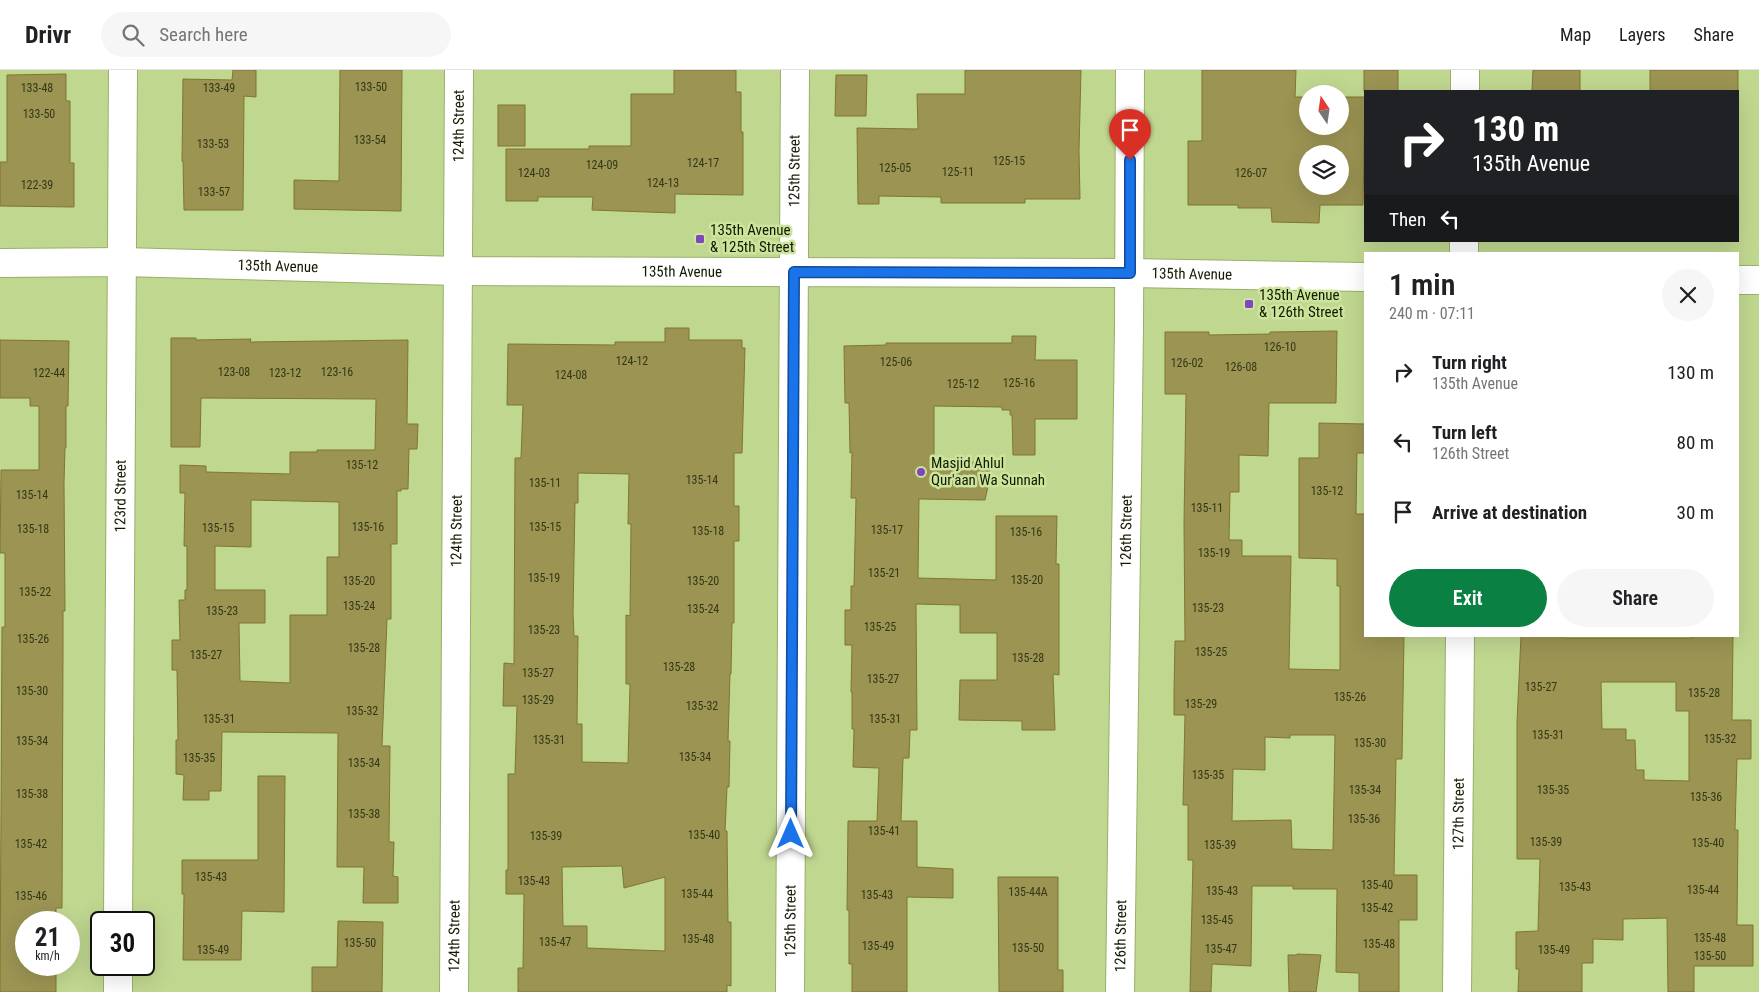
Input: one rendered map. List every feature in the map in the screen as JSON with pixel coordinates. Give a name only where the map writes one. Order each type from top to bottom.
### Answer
[{"type":"street","name":"123rd Street","points":[[118,911],[123,70]]},
{"type":"street","name":"124th Street","points":[[454,992],[459,70]]},
{"type":"street","name":"125th Street","points":[[790,992],[795,70]]},
{"type":"street","name":"126th Street","points":[[1120,992],[1130,273],[1130,70]]},
{"type":"street","points":[[1465,90],[1466,70]]},
{"type":"street","name":"135th Avenue","points":[[0,264],[122,262],[458,271],[1130,273],[1364,277]]},
{"type":"street","points":[[1739,280],[1759,280]]},
{"type":"street","name":"127th Street","points":[[1457,992],[1460,637]]},
{"type":"street","points":[[118,976],[118,992]]},
{"type":"building","points":[[233,70],[256,70],[256,97],[244,96],[243,210],[184,210],[182,161],[183,79],[232,80]]},
{"type":"building","points":[[340,70],[402,70],[401,211],[294,209],[294,180],[339,181]]},
{"type":"building","points":[[674,70],[736,70],[736,92],[741,92],[743,195],[675,194],[675,213],[592,210],[593,197],[538,197],[538,201],[506,201],[506,149],[589,149],[589,146],[631,146],[631,94],[674,94]]},
{"type":"building","points":[[965,70],[1081,70],[1080,199],[1025,199],[1025,203],[941,203],[941,197],[879,196],[879,204],[858,204],[857,128],[918,129],[917,94],[965,94]]},
{"type":"building","points":[[1202,70],[1296,70],[1295,97],[1299,97],[1299,135],[1349,135],[1349,97],[1364,97],[1363,205],[1320,205],[1319,223],[1272,222],[1271,208],[1238,208],[1238,205],[1188,205],[1188,141],[1202,141]]},
{"type":"building","points":[[1364,70],[1398,70],[1398,90],[1364,90]]},
{"type":"building","points":[[1533,70],[1580,70],[1580,90],[1532,90]]},
{"type":"building","points":[[1650,70],[1738,70],[1738,90],[1650,90]]},
{"type":"building","points":[[66,74],[66,101],[70,101],[70,163],[74,163],[74,207],[0,206],[0,162],[7,162],[7,75]]},
{"type":"building","points":[[836,75],[867,75],[866,116],[835,116]]},
{"type":"building","points":[[498,105],[525,105],[525,146],[498,146]]},
{"type":"building","points":[[665,328],[689,328],[689,340],[742,340],[742,348],[745,348],[742,453],[734,453],[734,506],[739,506],[739,541],[734,541],[734,623],[732,623],[728,741],[730,741],[729,787],[727,787],[725,831],[727,831],[728,922],[731,922],[731,986],[727,985],[727,992],[518,992],[518,968],[523,968],[524,894],[506,894],[506,870],[508,870],[508,774],[515,774],[517,706],[503,706],[504,663],[514,664],[515,458],[521,458],[523,405],[507,405],[508,344],[615,345],[615,342],[665,342]],"holes":[[[578,473],[629,474],[628,524],[631,524],[630,616],[626,615],[626,684],[630,684],[628,763],[582,762],[582,724],[577,724],[578,636],[574,636],[573,613],[575,503],[578,503]],[[622,866],[624,888],[665,877],[665,951],[587,948],[587,926],[563,926],[562,867]]]},
{"type":"building","points":[[1337,331],[1336,403],[1269,403],[1268,456],[1239,455],[1239,492],[1230,492],[1229,540],[1242,540],[1242,556],[1291,556],[1289,669],[1340,670],[1340,586],[1337,586],[1337,559],[1299,558],[1299,458],[1319,458],[1319,423],[1364,424],[1364,453],[1357,453],[1356,514],[1364,514],[1364,637],[1404,637],[1402,759],[1396,759],[1394,875],[1417,875],[1417,920],[1399,920],[1399,992],[1359,992],[1359,973],[1336,972],[1337,889],[1293,889],[1293,886],[1252,886],[1251,966],[1212,964],[1211,992],[1190,992],[1193,860],[1188,860],[1188,805],[1183,805],[1185,715],[1174,715],[1175,641],[1185,641],[1186,394],[1165,394],[1165,332],[1209,332],[1209,335],[1270,334],[1270,332]],"holes":[[[1290,735],[1335,735],[1333,850],[1292,849],[1291,820],[1232,821],[1233,769],[1265,770],[1265,737],[1290,738]]]},
{"type":"building","points":[[1012,336],[1036,336],[1035,360],[1077,360],[1077,419],[1035,419],[1035,455],[1013,455],[1012,415],[1010,415],[1010,410],[1002,410],[1002,407],[934,406],[934,462],[990,462],[989,482],[985,500],[919,499],[918,578],[996,580],[996,516],[1057,516],[1056,564],[1059,564],[1059,675],[1053,674],[1055,730],[1022,730],[1022,721],[959,720],[960,680],[997,680],[997,633],[960,633],[960,605],[916,604],[917,730],[910,730],[909,758],[903,758],[901,821],[917,821],[917,867],[953,869],[953,898],[907,897],[907,992],[852,992],[852,964],[849,964],[849,910],[847,910],[848,821],[877,821],[879,768],[853,767],[852,645],[845,645],[845,610],[851,610],[851,586],[854,586],[856,498],[851,498],[852,452],[850,453],[849,403],[845,403],[844,346],[886,345],[886,343],[1012,343]]},
{"type":"building","points":[[171,338],[196,338],[196,340],[251,339],[250,342],[408,340],[407,424],[418,424],[417,449],[409,449],[408,489],[397,491],[397,544],[391,544],[391,619],[387,619],[382,746],[390,746],[389,842],[394,842],[393,876],[398,877],[398,903],[363,903],[364,867],[337,867],[338,733],[222,732],[221,791],[209,791],[209,800],[183,800],[184,775],[176,774],[176,740],[178,740],[177,670],[172,670],[172,640],[180,640],[179,600],[185,600],[185,590],[187,590],[187,546],[184,546],[185,493],[180,493],[180,465],[206,466],[206,472],[290,474],[290,452],[375,450],[376,399],[201,398],[200,447],[171,447]],"holes":[[[251,500],[339,502],[339,557],[327,557],[327,615],[290,615],[290,683],[240,681],[239,623],[265,623],[265,590],[215,590],[215,546],[251,547]]]},
{"type":"building","points":[[0,340],[69,341],[64,483],[65,611],[63,611],[62,908],[56,908],[56,911],[15,911],[15,976],[56,976],[56,992],[0,992],[2,627],[5,627],[5,553],[0,553],[1,470],[39,470],[39,406],[30,406],[30,398],[0,398]]},
{"type":"building","points":[[1521,637],[1733,637],[1732,720],[1751,720],[1751,759],[1737,759],[1735,830],[1738,830],[1737,925],[1753,925],[1753,966],[1694,966],[1694,992],[1668,992],[1667,918],[1623,919],[1623,940],[1593,939],[1593,963],[1582,963],[1582,992],[1518,992],[1519,969],[1516,969],[1516,932],[1538,931],[1540,859],[1517,859],[1517,722]],"holes":[[[1601,682],[1676,682],[1676,711],[1689,711],[1689,781],[1644,780],[1644,770],[1636,770],[1635,740],[1626,740],[1626,729],[1602,729]]]},
{"type":"building","points":[[258,776],[285,776],[284,912],[242,911],[241,960],[183,960],[184,894],[182,894],[182,860],[258,860]]},
{"type":"building","points":[[998,877],[1058,877],[1058,970],[1063,970],[1063,992],[999,992]]},
{"type":"building","points":[[338,921],[383,922],[382,992],[312,992],[312,967],[337,967]]},
{"type":"building","points":[[1288,955],[1321,955],[1316,992],[1289,992]]},
{"type":"place","name":"135th Avenue & 125th Street","points":[[700,239]]},
{"type":"place","name":"135th Avenue & 126th Street","points":[[1249,304]]},
{"type":"place","name":"Masjid Ahlul Qur'aan Wa Sunnah","points":[[921,472]]},
{"type":"route","points":[[791,834],[794,272],[1130,273],[1130,160]]}]
